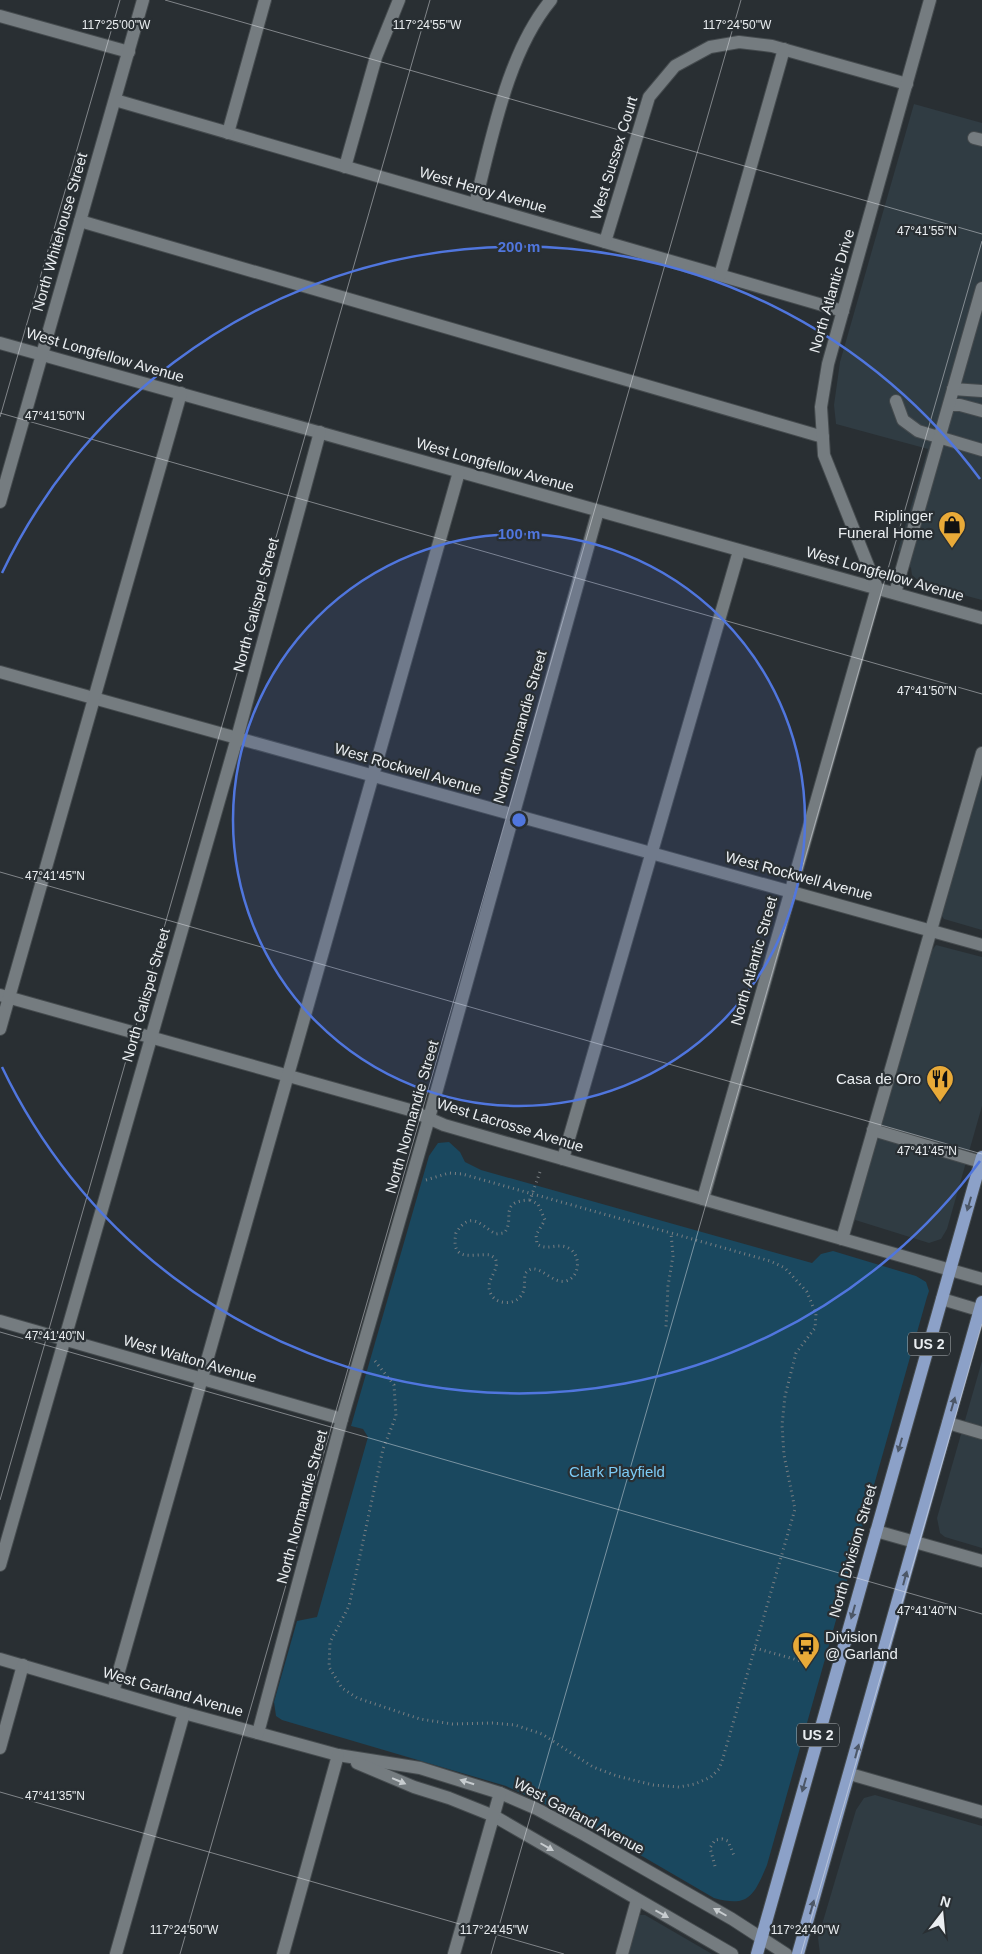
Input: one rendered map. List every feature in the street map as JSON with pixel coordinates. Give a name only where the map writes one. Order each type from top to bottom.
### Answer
[{"type":"main road","name":"North Division Street","points":[[757,1954],[981,1159]]},
{"type":"main road","name":"US 2","points":[[798,1954],[981,1308]]},
{"type":"street","name":"North Whitehouse Street","points":[[0,502],[143,0]]},
{"type":"street","points":[[228,133],[265,0]]},
{"type":"street","points":[[345,167],[376,57],[399,0]]},
{"type":"street","points":[[475,204],[506,88],[537,17],[551,0]]},
{"type":"street","name":"North Atlantic Drive","points":[[877,588],[824,455],[821,407],[825,381],[843,311],[930,0]]},
{"type":"street","points":[[0,16],[129,52]]},
{"type":"street","name":"West Sussex Court","points":[[605,242],[650,97],[675,66],[710,47],[747,43],[784,49],[907,84]]},
{"type":"street","points":[[720,275],[784,49]]},
{"type":"street","name":"West Heroy Avenue","points":[[115,100],[843,311]]},
{"type":"street","points":[[80,222],[823,437]]},
{"type":"street","points":[[895,594],[982,288]]},
{"type":"street","name":"West Longfellow Avenue","points":[[0,343],[982,618]]},
{"type":"street","points":[[954,389],[982,391]]},
{"type":"street","points":[[0,1029],[4,996],[94,698],[181,393]]},
{"type":"street","points":[[896,401],[903,420],[918,430],[982,450]]},
{"type":"street","points":[[949,405],[960,405],[982,411]]},
{"type":"street","name":"North Calispel Street","points":[[0,1565],[237,738],[320,432]]},
{"type":"street","points":[[113,1692],[290,1076],[459,472]]},
{"type":"street","name":"North Normandie Street","points":[[258,1733],[342,1419],[429,1118],[598,511]]},
{"type":"street","points":[[563,1159],[739,551]]},
{"type":"street","name":"North Atlantic Street","points":[[703,1199],[877,588]]},
{"type":"street","name":"West Rockwell Avenue","points":[[0,672],[374,777],[791,890],[982,945]]},
{"type":"street","points":[[842,1239],[982,753]]},
{"type":"street","name":"West Lacrosse Avenue","points":[[4,996],[410,1110],[429,1118],[546,1154],[982,1279]]},
{"type":"street","points":[[874,1130],[981,1159]]},
{"type":"street","points":[[942,1299],[981,1308]]},
{"type":"street","name":"West Walton Avenue","points":[[0,1321],[342,1419]]},
{"type":"street","points":[[948,1424],[982,1433]]},
{"type":"street","points":[[876,1531],[982,1561]]},
{"type":"street","name":"West Garland Avenue","points":[[0,1659],[184,1713],[338,1755],[420,1768],[500,1793],[586,1834],[732,1918],[786,1954]]},
{"type":"street","points":[[0,1748],[22,1665]]},
{"type":"street","points":[[116,1954],[184,1713]]},
{"type":"street","points":[[283,1954],[338,1755]]},
{"type":"street","name":"West Garland Avenue","points":[[338,1755],[414,1787],[449,1798],[494,1816],[732,1954]]},
{"type":"street","points":[[850,1774],[982,1812]]},
{"type":"street","points":[[454,1954],[500,1793]]},
{"type":"street","points":[[622,1954],[637,1900]]},
{"type":"path","points":[[530,1200],[546,1154]]},
{"type":"path","points":[[373,1358],[394,1385],[396,1416],[383,1449],[349,1606],[330,1642],[329,1667],[342,1688],[357,1698],[420,1719],[452,1724],[492,1723],[515,1726],[542,1734],[593,1766],[617,1776],[653,1785],[679,1787],[695,1784],[711,1777],[719,1769],[795,1509],[784,1455],[782,1425],[785,1396],[796,1353],[815,1328],[816,1314],[807,1292],[785,1268],[770,1261],[462,1174],[449,1173],[424,1182]]},
{"type":"path","points":[[521,1200],[530,1200],[538,1204],[545,1220],[536,1235],[537,1244],[547,1249],[562,1245],[570,1249],[576,1256],[576,1272],[572,1278],[565,1281],[556,1281],[536,1268],[531,1268],[525,1274],[525,1288],[520,1297],[514,1302],[500,1302],[493,1297],[489,1287],[490,1278],[496,1268],[495,1258],[490,1255],[470,1257],[462,1254],[457,1248],[456,1233],[465,1222],[472,1220],[485,1225],[496,1234],[501,1234],[507,1230],[508,1214],[514,1204],[521,1200]]},
{"type":"path","points":[[666,1327],[668,1286],[673,1256],[671,1233]]},
{"type":"path","points":[[754,1648],[808,1663]]},
{"type":"path","points":[[715,1866],[710,1848],[715,1840],[722,1838],[728,1841],[735,1858]]},
{"type":"shaded area","points":[[914,104],[982,123],[982,600],[922,584],[912,575],[911,568],[898,550],[928,449],[836,424],[834,405],[840,362]]},
{"type":"shaded area","points":[[982,770],[982,930],[944,919],[941,915]]},
{"type":"shaded area","points":[[936,945],[982,957],[982,1106],[947,1229],[941,1239],[929,1243],[852,1219],[930,953]]},
{"type":"shaded area","points":[[982,1361],[982,1548],[945,1537],[940,1533],[937,1518]]},
{"type":"shaded area","points":[[875,1795],[982,1826],[982,1954],[820,1954],[818,1938],[856,1810],[864,1798]]},
{"type":"shaded area","points":[[640,1915],[645,1915],[712,1954],[628,1954]]},
{"type":"green space","name":"Clark Playfield","points":[[449,1142],[460,1152],[465,1162],[481,1170],[812,1263],[821,1254],[833,1251],[916,1276],[926,1282],[929,1291],[767,1865],[754,1891],[743,1900],[726,1901],[714,1898],[587,1824],[506,1786],[282,1720],[276,1716],[274,1702],[297,1621],[317,1617],[368,1437],[363,1429],[351,1426],[429,1156],[438,1143]]},
{"type":"place","name":"Riplinger Funeral Home","points":[[952,549]]},
{"type":"place","name":"Casa de Oro","points":[[940,1103]]},
{"type":"place","name":"Division @ Garland","points":[[806,1670]]}]
